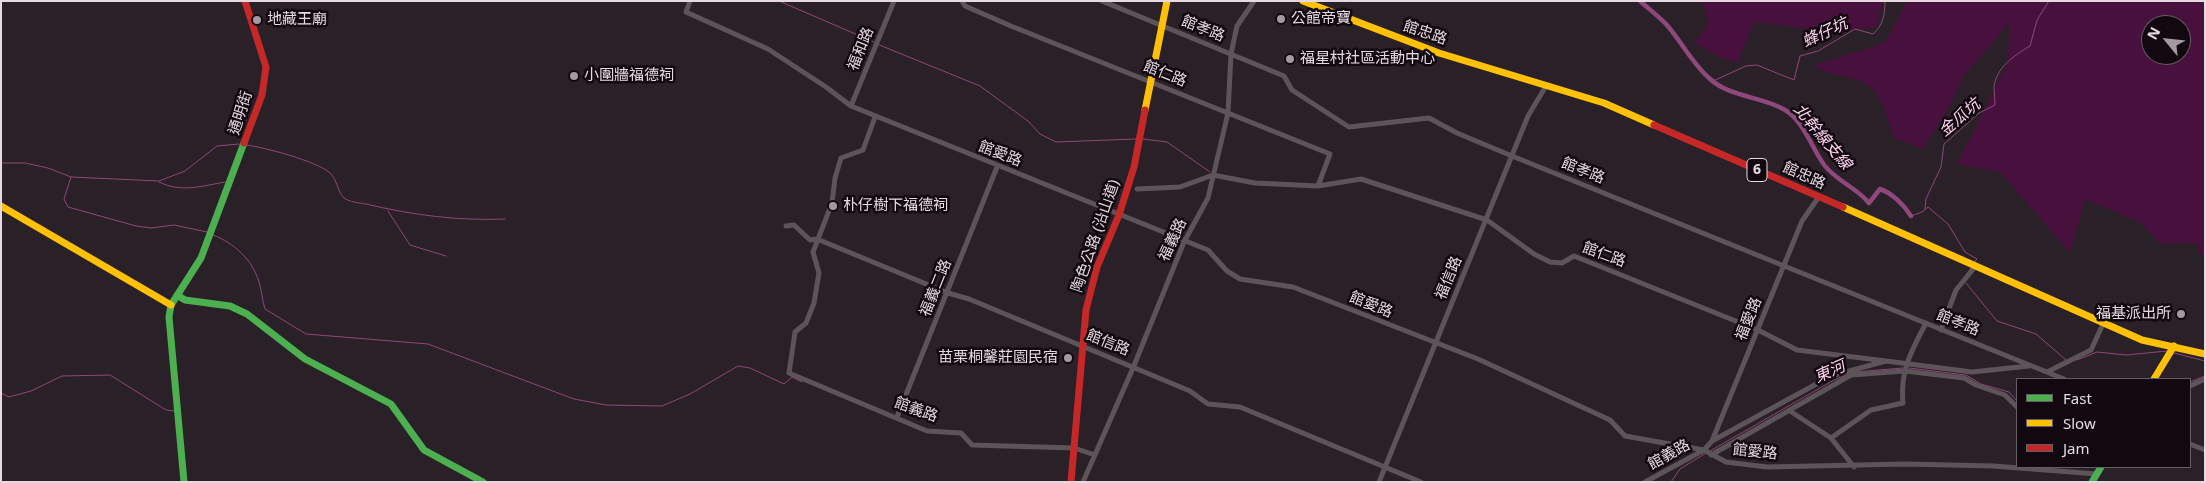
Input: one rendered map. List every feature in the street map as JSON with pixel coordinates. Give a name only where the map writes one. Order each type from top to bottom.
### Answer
[{"type":"main road","name":"通明街","points":[[171,305],[201,258],[262,95],[266,67],[245,1]]},
{"type":"main road","name":"陶色公路 (沿山道)","points":[[1071,482],[1082,346],[1089,295],[1097,267],[1118,215],[1134,167],[1168,1]]},
{"type":"main road","name":"館忠路","points":[[1303,1],[1422,48],[1604,103],[2103,324],[2142,340],[2205,354]]},
{"type":"main road","points":[[1,206],[171,305],[170,341],[184,482]]},
{"type":"main road","points":[[178,296],[185,300],[230,306],[246,314],[305,359],[330,374],[391,404],[424,450],[482,482]]},
{"type":"main road","points":[[2155,378],[2174,346]]},
{"type":"main road","points":[[2092,482],[2100,468]]},
{"type":"street","name":"館愛路","points":[[690,1],[686,12],[768,48],[851,106],[1184,242],[1208,250],[1227,271],[1240,278],[1293,287],[1478,360],[1610,420],[1625,436],[1704,450],[1726,462],[1767,467],[1854,467],[1905,464],[2016,468]]},
{"type":"street","name":"福和路","points":[[851,106],[894,1]]},
{"type":"street","name":"館仁路","points":[[962,1],[965,6],[996,19],[1330,154],[1318,186]]},
{"type":"street","name":"館孝路","points":[[1102,1],[1284,76],[1292,90],[1348,127],[1429,118],[1457,133],[1512,156],[2062,378]]},
{"type":"street","name":"福義路","points":[[1083,482],[1133,368],[1184,242],[1208,198],[1228,113],[1231,54],[1238,26],[1254,1]]},
{"type":"street","name":"福信路","points":[[1379,482],[1528,116],[1546,86]]},
{"type":"street","points":[[817,240],[832,203],[835,178],[841,158],[863,150],[875,117]]},
{"type":"street","name":"福義二路","points":[[897,418],[997,166]]},
{"type":"street","name":"館仁路","points":[[1213,174],[1255,183],[1318,186],[1361,179],[1487,220],[1534,254],[1550,262],[1562,263],[1574,256],[1758,330],[1797,350],[1972,372],[2029,366]]},
{"type":"street","points":[[1137,189],[1180,188],[1213,174]]},
{"type":"street","name":"福愛路","points":[[1704,450],[1712,441],[1802,221],[1818,198]]},
{"type":"street","name":"館信路","points":[[786,226],[794,225],[810,240],[817,240],[948,293],[969,299],[1190,391],[1208,404],[1240,407],[1421,482]]},
{"type":"street","name":"館義路","points":[[817,240],[813,252],[819,273],[814,300],[806,323],[796,332],[789,373],[927,431],[961,433],[972,444],[1074,448],[1095,455]]},
{"type":"street","points":[[1941,330],[1956,290],[1975,267]]},
{"type":"street","points":[[1831,438],[1871,410],[1903,403],[1901,384],[1905,364],[1926,323]]},
{"type":"street","points":[[2047,372],[2091,350],[2103,324]]},
{"type":"street","points":[[1712,441],[1831,376],[1886,361]]},
{"type":"street","points":[[1711,455],[1851,375],[1905,371],[1964,378],[1976,385],[2005,395],[2016,406]]},
{"type":"street","points":[[2191,386],[2205,379]]},
{"type":"street","points":[[1790,410],[1831,438],[1854,467]]},
{"type":"street","points":[[2191,444],[2205,450]]},
{"type":"street","name":"館義路","points":[[1646,482],[1704,450]]},
{"type":"street","name":"館愛路","points":[[2019,468],[2097,474]]},
{"type":"shaded area","points":[[1703,1],[1883,1],[1876,28],[1818,30],[1754,22],[1738,62],[1724,59],[1694,43],[1708,24]]},
{"type":"shaded area","points":[[1907,1],[2205,1],[2205,263],[2196,243],[2160,244],[2141,223],[2085,199],[2070,253],[2000,172],[1957,164],[2008,63],[2009,23],[1963,77],[1950,106],[1923,149],[1895,138],[1877,95],[1868,85],[1853,78],[1828,73],[1814,65],[1885,43]]},
{"type":"waterway","points":[[779,1],[874,42]]},
{"type":"waterway","name":"北幹線支線","points":[[1640,1],[1666,24],[1697,66],[1717,85],[1776,105],[1785,110],[1803,128],[1820,159],[1835,176],[1859,193],[1869,203],[1880,189],[1889,193],[1911,216]]},
{"type":"waterway","name":"蜂仔坑","points":[[1713,81],[1746,66],[1757,65],[1794,80],[1800,56],[1818,51],[1855,29],[1873,34],[1883,19],[1885,1]]},
{"type":"waterway","name":"金瓜坑","points":[[1925,209],[1926,199],[1941,167],[1944,144],[1979,113],[1995,105],[1994,88],[1998,74],[2012,58],[2030,46],[2037,20],[2049,1]]},
{"type":"waterway","points":[[877,44],[980,86],[1028,121],[1040,134],[1056,142],[1136,139]]},
{"type":"waterway","points":[[1143,139],[1167,142],[1210,172]]},
{"type":"waterway","points":[[1,163],[25,163],[48,168],[71,177],[159,181],[185,171],[217,146],[239,144]]},
{"type":"waterway","points":[[246,145],[313,163],[329,172],[344,198],[352,201],[435,216],[505,219]]},
{"type":"waterway","points":[[71,177],[64,199],[68,207],[136,226],[151,228],[174,225],[207,232]]},
{"type":"waterway","points":[[159,182],[183,188],[225,182]]},
{"type":"waterway","points":[[1911,216],[1922,212],[1928,207],[1948,224],[1965,252],[1977,259],[1974,262]]},
{"type":"waterway","points":[[388,211],[410,245],[446,256]]},
{"type":"waterway","points":[[213,235],[235,247],[252,266],[259,282],[265,309],[306,334],[428,344],[574,399],[606,405],[662,406],[690,394],[738,366],[750,368],[784,384],[792,377],[802,382]]},
{"type":"waterway","points":[[1966,275],[1971,268]]},
{"type":"waterway","points":[[1966,283],[1997,321],[2036,334],[2066,360]]},
{"type":"waterway","points":[[2077,360],[2097,352],[2126,355],[2167,351]]},
{"type":"waterway","points":[[2174,353],[2205,361]]},
{"type":"waterway","name":"東河","points":[[1854,372],[1903,368]]},
{"type":"waterway","name":"東河","points":[[1909,368],[1966,375],[1981,384],[2009,392],[2016,400]]},
{"type":"waterway","points":[[1,393],[9,397],[31,391],[62,376],[110,375],[166,410],[174,411]]},
{"type":"waterway","name":"東河","points":[[1710,451],[1846,375]]},
{"type":"waterway","name":"東河","points":[[2191,382],[2205,376]]},
{"type":"waterway","name":"東河","points":[[1671,482],[1680,469],[1706,453]]},
{"type":"traffic: fast","points":[[184,482],[169,317],[171,305],[201,258],[244,143]]},
{"type":"traffic: fast","points":[[177,295],[185,300],[230,306],[247,314],[305,359],[391,404],[424,450],[483,482]]},
{"type":"traffic: fast","points":[[2092,482],[2100,468]]},
{"type":"traffic: slow","points":[[1145,110],[1167,1]]},
{"type":"traffic: slow","points":[[1303,1],[1439,53],[1604,103],[1654,125]]},
{"type":"traffic: slow","points":[[1,206],[171,305]]},
{"type":"traffic: slow","points":[[1843,207],[2142,340],[2205,354]]},
{"type":"traffic: slow","points":[[2155,378],[2174,346]]},
{"type":"traffic: jam","points":[[244,143],[262,95],[266,67],[245,1]]},
{"type":"traffic: jam","points":[[1071,482],[1086,310],[1097,267],[1119,215],[1134,167],[1145,110]]},
{"type":"traffic: jam","points":[[1654,125],[1843,207]]},
{"type":"place","name":"公館帝寶","points":[[1281,19]]},
{"type":"place","name":"地藏王廟","points":[[257,20]]},
{"type":"place","name":"福星村社區活動中心","points":[[1290,59]]},
{"type":"place","name":"小圍牆福德祠","points":[[574,76]]},
{"type":"place","name":"朴仔樹下福德祠","points":[[833,206]]},
{"type":"place","name":"福基派出所","points":[[2181,314]]},
{"type":"place","name":"苗栗桐馨莊園民宿","points":[[1068,358]]}]
